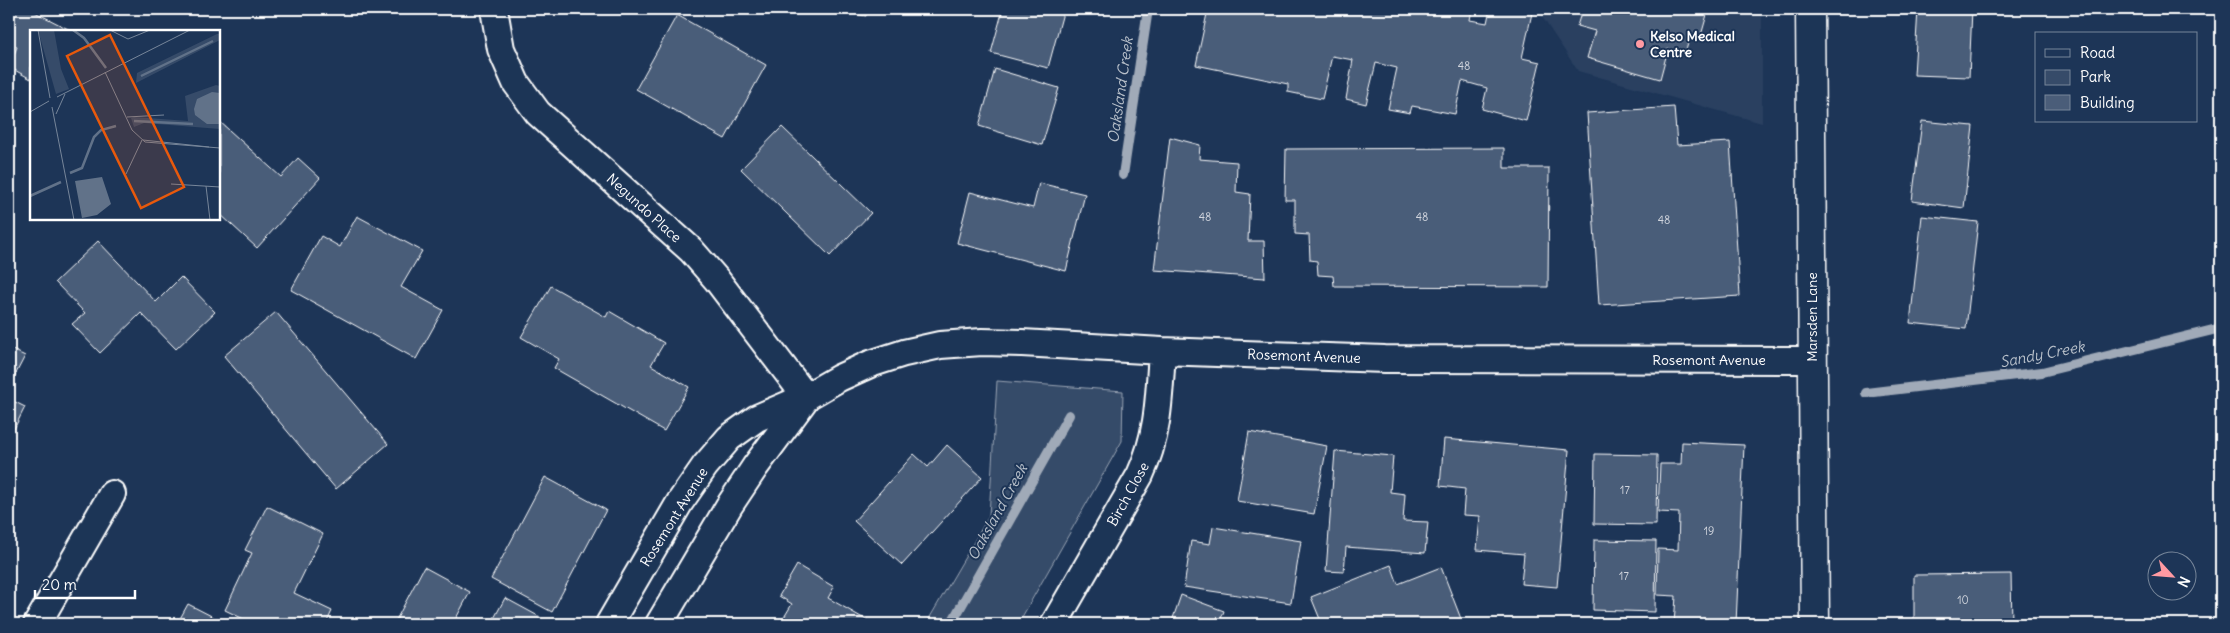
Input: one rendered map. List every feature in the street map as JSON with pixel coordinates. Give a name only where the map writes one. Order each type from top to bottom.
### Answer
[{"type":"main road","name":"Marsden Lane","points":[[1810,9],[1815,624]]},
{"type":"street","name":"Negundo Place","points":[[495,15],[501,49],[516,83],[538,113],[691,250],[717,280],[806,397]]},
{"type":"street","name":"Rosemont Avenue","points":[[610,624],[680,502],[729,438],[757,418],[806,397],[839,378],[870,364],[904,353],[940,345],[1006,342],[1162,351],[1384,359],[1812,360]]},
{"type":"street","name":"Birch Close","points":[[1054,624],[1140,475],[1149,454],[1156,424],[1162,351]]},
{"type":"street","name":"Rosemont Avenue","points":[[658,624],[755,466],[806,397]]},
{"type":"street","points":[[37,624],[112,494]]},
{"type":"shaded area","points":[[1537,9],[1762,9],[1762,123],[1578,71]]},
{"type":"green space","points":[[997,381],[1123,391],[1122,441],[1018,624],[926,624],[989,516]]},
{"type":"building","points":[[16,9],[29,9],[70,30],[30,30],[30,78],[9,67],[17,47],[9,43],[9,22]]},
{"type":"building","points":[[843,9],[867,9],[866,16],[843,12]]},
{"type":"building","points":[[1003,9],[1064,9],[1048,68],[991,53]]},
{"type":"building","points":[[1208,9],[1472,9],[1470,20],[1487,23],[1490,9],[1510,9],[1532,13],[1522,58],[1540,62],[1526,121],[1482,109],[1487,88],[1462,81],[1455,114],[1412,106],[1410,113],[1388,109],[1397,68],[1376,63],[1366,104],[1346,99],[1353,60],[1332,56],[1322,99],[1288,92],[1288,84],[1196,65]]},
{"type":"building","name":"Kelso Medical Centre","points":[[1577,9],[1698,9],[1708,11],[1700,39],[1690,36],[1685,54],[1668,49],[1660,79],[1587,58],[1595,31],[1577,26],[1582,10]]},
{"type":"building","points":[[1918,9],[1972,9],[1969,77],[1914,75]]},
{"type":"building","points":[[677,15],[766,65],[725,139],[636,89]]},
{"type":"building","points":[[995,69],[1059,88],[1042,145],[979,126]]},
{"type":"building","points":[[1674,107],[1677,145],[1730,142],[1740,296],[1599,305],[1587,113]]},
{"type":"building","points":[[1922,121],[1973,126],[1964,208],[1912,201]]},
{"type":"building","points":[[220,122],[281,177],[298,158],[320,178],[257,248],[220,214]]},
{"type":"building","points":[[782,127],[871,213],[830,256],[741,169]]},
{"type":"building","points":[[1170,137],[1200,145],[1199,159],[1237,162],[1236,192],[1250,194],[1248,241],[1264,241],[1265,278],[1154,270]]},
{"type":"building","points":[[1504,148],[1504,168],[1549,168],[1548,287],[1334,286],[1333,276],[1318,275],[1317,261],[1310,260],[1309,235],[1295,234],[1295,200],[1285,200],[1286,149]]},
{"type":"building","points":[[1039,183],[1085,194],[1066,271],[957,243],[970,192],[1033,208]]},
{"type":"building","points":[[357,216],[422,251],[401,287],[443,310],[416,359],[291,290],[321,236],[340,247]]},
{"type":"building","points":[[1922,216],[1978,222],[1966,329],[1910,323]]},
{"type":"building","points":[[98,241],[156,302],[181,277],[215,312],[176,349],[141,313],[100,353],[72,324],[85,313],[55,282]]},
{"type":"building","points":[[551,286],[606,317],[609,311],[664,343],[651,365],[689,387],[664,431],[554,368],[559,359],[521,337]]},
{"type":"building","points":[[276,312],[388,444],[336,489],[224,356]]},
{"type":"building","points":[[9,348],[25,356],[9,387]]},
{"type":"building","points":[[9,399],[25,407],[9,439]]},
{"type":"building","points":[[1249,432],[1327,446],[1314,514],[1237,501]]},
{"type":"building","points":[[1444,439],[1569,450],[1557,587],[1521,584],[1524,554],[1477,550],[1480,516],[1463,515],[1465,489],[1440,486]]},
{"type":"building","points":[[1682,442],[1744,445],[1736,624],[1674,624],[1676,596],[1657,595],[1658,549],[1678,550],[1679,513],[1658,512],[1660,464],[1681,464]]},
{"type":"building","points":[[947,445],[982,477],[902,565],[854,521],[914,454],[928,467]]},
{"type":"building","points":[[1335,451],[1393,456],[1390,492],[1405,494],[1403,521],[1428,522],[1425,553],[1346,547],[1344,572],[1326,571]]},
{"type":"building","points":[[1595,454],[1657,455],[1656,525],[1594,524]]},
{"type":"building","points":[[545,477],[606,510],[552,612],[491,579]]},
{"type":"building","points":[[267,506],[323,534],[294,593],[332,611],[326,624],[254,624],[225,610],[252,553],[245,550]]},
{"type":"building","points":[[1213,527],[1301,541],[1291,603],[1184,587],[1191,541],[1210,544]]},
{"type":"building","points":[[1594,540],[1656,541],[1655,612],[1593,610]]},
{"type":"building","points":[[797,565],[834,587],[828,598],[868,621],[866,624],[780,624],[792,604],[779,596]]},
{"type":"building","points":[[1391,565],[1398,584],[1441,567],[1463,624],[1322,624],[1311,597]]},
{"type":"building","points":[[424,567],[470,592],[453,624],[394,624]]},
{"type":"building","points":[[2011,574],[2012,624],[1914,624],[1914,575]]},
{"type":"building","points":[[1181,595],[1224,611],[1219,624],[1171,624]]},
{"type":"building","points":[[505,598],[540,617],[536,624],[491,624]]},
{"type":"building","points":[[188,604],[227,624],[177,624]]},
{"type":"waterway","name":"Oaksland Creek","points":[[1123,175],[1148,9]]},
{"type":"waterway","name":"Sandy Creek","points":[[1866,393],[2042,372],[2221,328]]},
{"type":"waterway","name":"Oaksland Creek","points":[[951,624],[1069,415]]},
{"type":"place","name":"Kelso Medical Centre","points":[[1640,44]]}]
